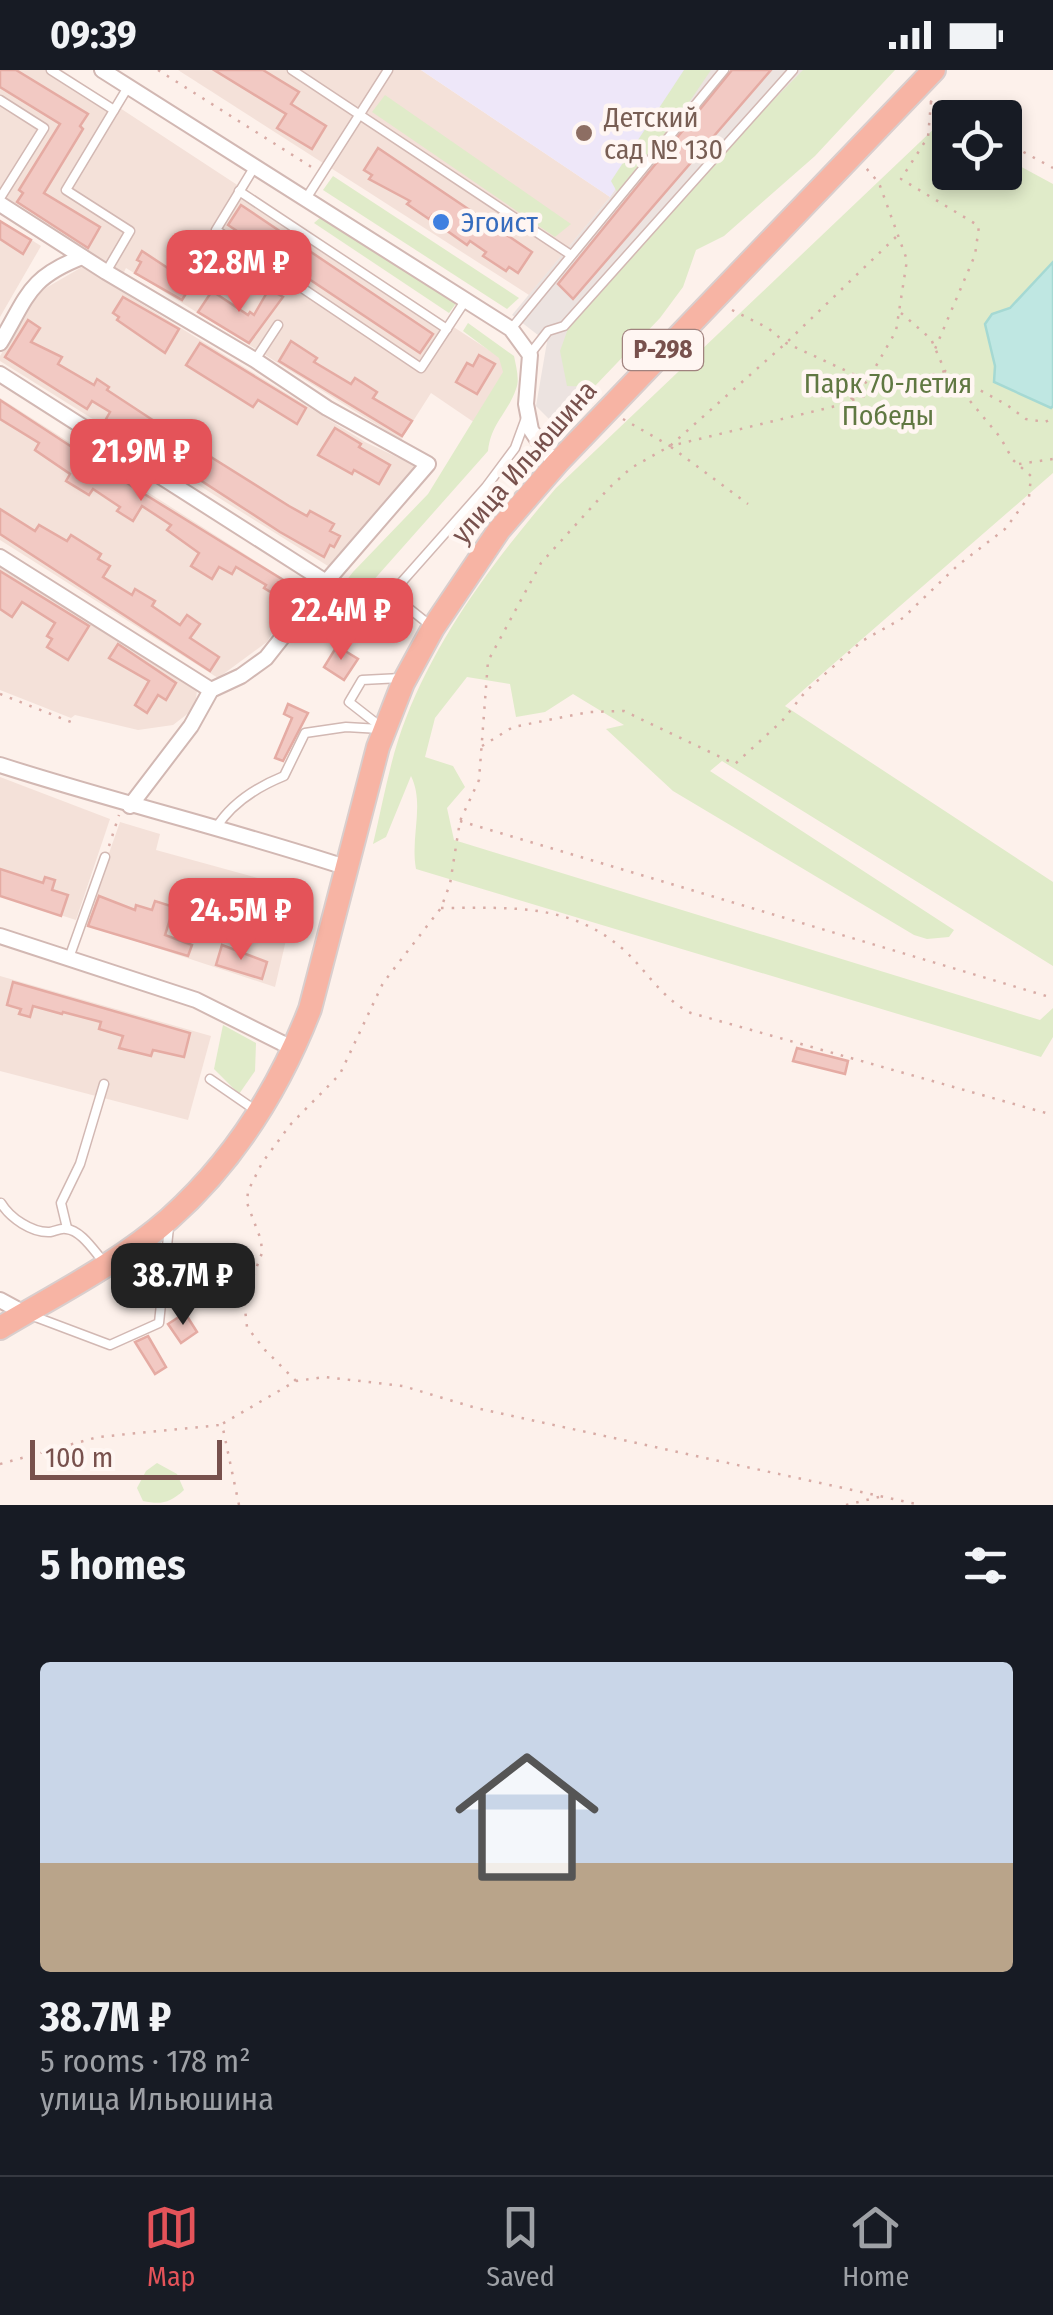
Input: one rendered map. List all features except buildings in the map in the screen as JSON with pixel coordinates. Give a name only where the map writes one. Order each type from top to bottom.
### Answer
[{"type":"highway","name":"улица Ильюшина","points":[[0,1328],[106,1264],[170,1218],[219,1166],[260,1113],[294,1049],[322,972],[385,730],[406,678],[433,628],[498,530],[558,462],[852,152],[923,95],[934,70]]},
{"type":"street","points":[[102,70],[511,329],[530,355],[530,430],[558,462]]},
{"type":"street","points":[[0,201],[82,257],[256,360],[327,408],[428,464],[266,658],[212,690],[191,726],[126,805]]},
{"type":"street","points":[[0,344],[30,287],[53,268],[82,257]]},
{"type":"street","points":[[0,374],[326,582]]},
{"type":"street","points":[[0,557],[212,690]]},
{"type":"street","points":[[0,766],[348,868]]},
{"type":"street","points":[[0,936],[196,1000],[294,1049]]},
{"type":"street","points":[[0,1300],[24,1313]]},
{"type":"lane","points":[[51,70],[114,110]]},
{"type":"lane","points":[[294,70],[572,255]]},
{"type":"lane","points":[[306,196],[388,70]]},
{"type":"lane","points":[[511,329],[724,70]]},
{"type":"lane","points":[[530,355],[548,331],[564,326],[793,70]]},
{"type":"lane","points":[[106,272],[130,231],[66,190],[128,87]]},
{"type":"lane","points":[[0,100],[44,128],[0,201]]},
{"type":"lane","points":[[255,166],[216,230],[420,368],[467,298]]},
{"type":"lane","points":[[239,191],[446,328]]},
{"type":"lane","points":[[256,360],[278,325]]},
{"type":"lane","points":[[353,637],[486,486],[514,448],[527,414]]},
{"type":"lane","points":[[391,594],[433,628]]},
{"type":"lane","points":[[385,730],[349,702],[362,680],[406,678]]},
{"type":"lane","points":[[216,828],[225,814],[258,786],[284,776],[305,733],[346,727],[385,730]]},
{"type":"lane","points":[[69,958],[105,856]]},
{"type":"lane","points":[[210,1079],[260,1113]]},
{"type":"lane","points":[[67,1228],[61,1203],[80,1164],[104,1084]]},
{"type":"lane","points":[[0,1203],[31,1228],[46,1232],[67,1228],[106,1264]]},
{"type":"lane","points":[[24,1313],[110,1345],[159,1322],[170,1218]]},
{"type":"path","points":[[158,70],[322,173]]},
{"type":"path","points":[[923,95],[932,101]]},
{"type":"path","points":[[923,95],[928,137],[901,179],[979,226],[975,255],[935,349]]},
{"type":"path","points":[[1022,151],[1053,168]]},
{"type":"path","points":[[849,401],[868,380],[896,331],[907,260],[878,183],[852,152]]},
{"type":"path","points":[[296,1380],[265,1350],[248,1326],[244,1300],[262,1253],[262,1240],[247,1203],[251,1180],[290,1124],[340,1074],[383,984],[442,908],[460,821],[479,780],[488,661],[542,563],[608,488],[631,468],[670,446],[786,344],[898,234]]},
{"type":"path","points":[[711,299],[768,328],[786,344],[868,380]]},
{"type":"path","points":[[480,747],[513,727],[590,712],[624,712],[736,764],[782,721],[806,691],[862,641],[903,618],[958,566],[1006,529],[1030,497],[1032,476],[1017,464],[1000,437],[945,372],[931,339],[900,312]]},
{"type":"path","points":[[670,446],[849,401],[945,372],[1007,405],[1026,420],[1045,422],[1053,418]]},
{"type":"path","points":[[608,409],[670,446],[748,504]]},
{"type":"path","points":[[1017,464],[1053,460]]},
{"type":"path","points":[[0,694],[76,724]]},
{"type":"path","points":[[105,856],[126,805]]},
{"type":"path","points":[[460,821],[1053,998]]},
{"type":"path","points":[[442,908],[536,908],[577,919],[624,950],[668,999],[690,1013],[1053,1115]]},
{"type":"path","points":[[164,1270],[244,1300]]},
{"type":"path","points":[[0,1464],[98,1437],[222,1424],[296,1380],[325,1377],[403,1386],[476,1408],[921,1505]]},
{"type":"path","points":[[222,1424],[239,1505]]},
{"type":"path","points":[[846,1505],[881,1496]]},
{"type":"shaded area","points":[[0,70],[62,70],[507,362],[509,372],[478,425],[431,393],[401,440],[126,268],[123,274],[0,196]]},
{"type":"shaded area","points":[[178,70],[421,70],[610,197],[529,295]]},
{"type":"shaded area","name":"Детский сад № 130","points":[[421,70],[695,70],[610,197]]},
{"type":"shaded area","points":[[695,70],[815,70],[708,184],[675,288],[551,421],[536,406],[547,342],[512,315],[610,197]]},
{"type":"shaded area","points":[[0,220],[41,246],[0,317]]},
{"type":"shaded area","points":[[82,267],[365,442],[416,466],[328,566],[0,361],[39,292]]},
{"type":"shaded area","points":[[0,398],[298,588],[267,642],[218,678],[0,540]]},
{"type":"shaded area","points":[[0,568],[197,690],[195,708],[173,725],[138,730],[75,715],[71,718],[0,690]]},
{"type":"shaded area","points":[[0,777],[110,819],[76,920],[0,896]]},
{"type":"shaded area","points":[[120,822],[160,834],[156,850],[298,889],[275,987],[84,924]]},
{"type":"shaded area","points":[[0,976],[211,1036],[188,1120],[0,1071]]},
{"type":"green space","points":[[684,70],[711,70],[622,201],[611,181]]},
{"type":"green space","points":[[803,70],[895,70],[815,156],[724,236],[696,250],[683,287],[660,318],[594,387],[567,386],[560,351],[570,323],[709,166]]},
{"type":"green space","points":[[385,95],[571,224],[555,237],[372,112]]},
{"type":"green space","name":"Парк 70-летия Победы","points":[[932,131],[932,190],[1022,190],[1022,167],[1053,184],[1053,473],[785,706],[1053,882],[1053,966],[722,761],[710,771],[954,930],[949,937],[927,939],[914,935],[673,791],[606,729],[624,725],[573,694],[545,712],[516,717],[510,684],[467,677],[435,718],[425,757],[453,766],[465,787],[447,808],[454,840],[1040,1020],[1053,1008],[1053,1037],[1041,1057],[416,869],[417,798],[411,776],[386,837],[373,844],[406,718],[435,656],[471,597],[556,488]]},
{"type":"green space","points":[[333,176],[519,298],[507,309],[323,190]]},
{"type":"green space","points":[[322,216],[457,302],[449,313],[314,223]]},
{"type":"green space","points":[[468,323],[514,356],[517,368],[516,389],[488,451],[348,609],[328,604],[353,572],[428,494],[503,372],[499,358],[463,331]]},
{"type":"green space","points":[[223,1025],[256,1043],[255,1071],[239,1094],[214,1069]]},
{"type":"green space","points":[[157,1463],[177,1474],[184,1490],[165,1502],[143,1501],[137,1488],[146,1471]]},
{"type":"water","points":[[1053,262],[1051,408],[994,382],[995,366],[985,324],[992,314],[1010,308]]},
{"type":"place","name":"Детский сад № 130","points":[[584,133]]},
{"type":"place","name":"Эгоист","points":[[441,222]]}]
